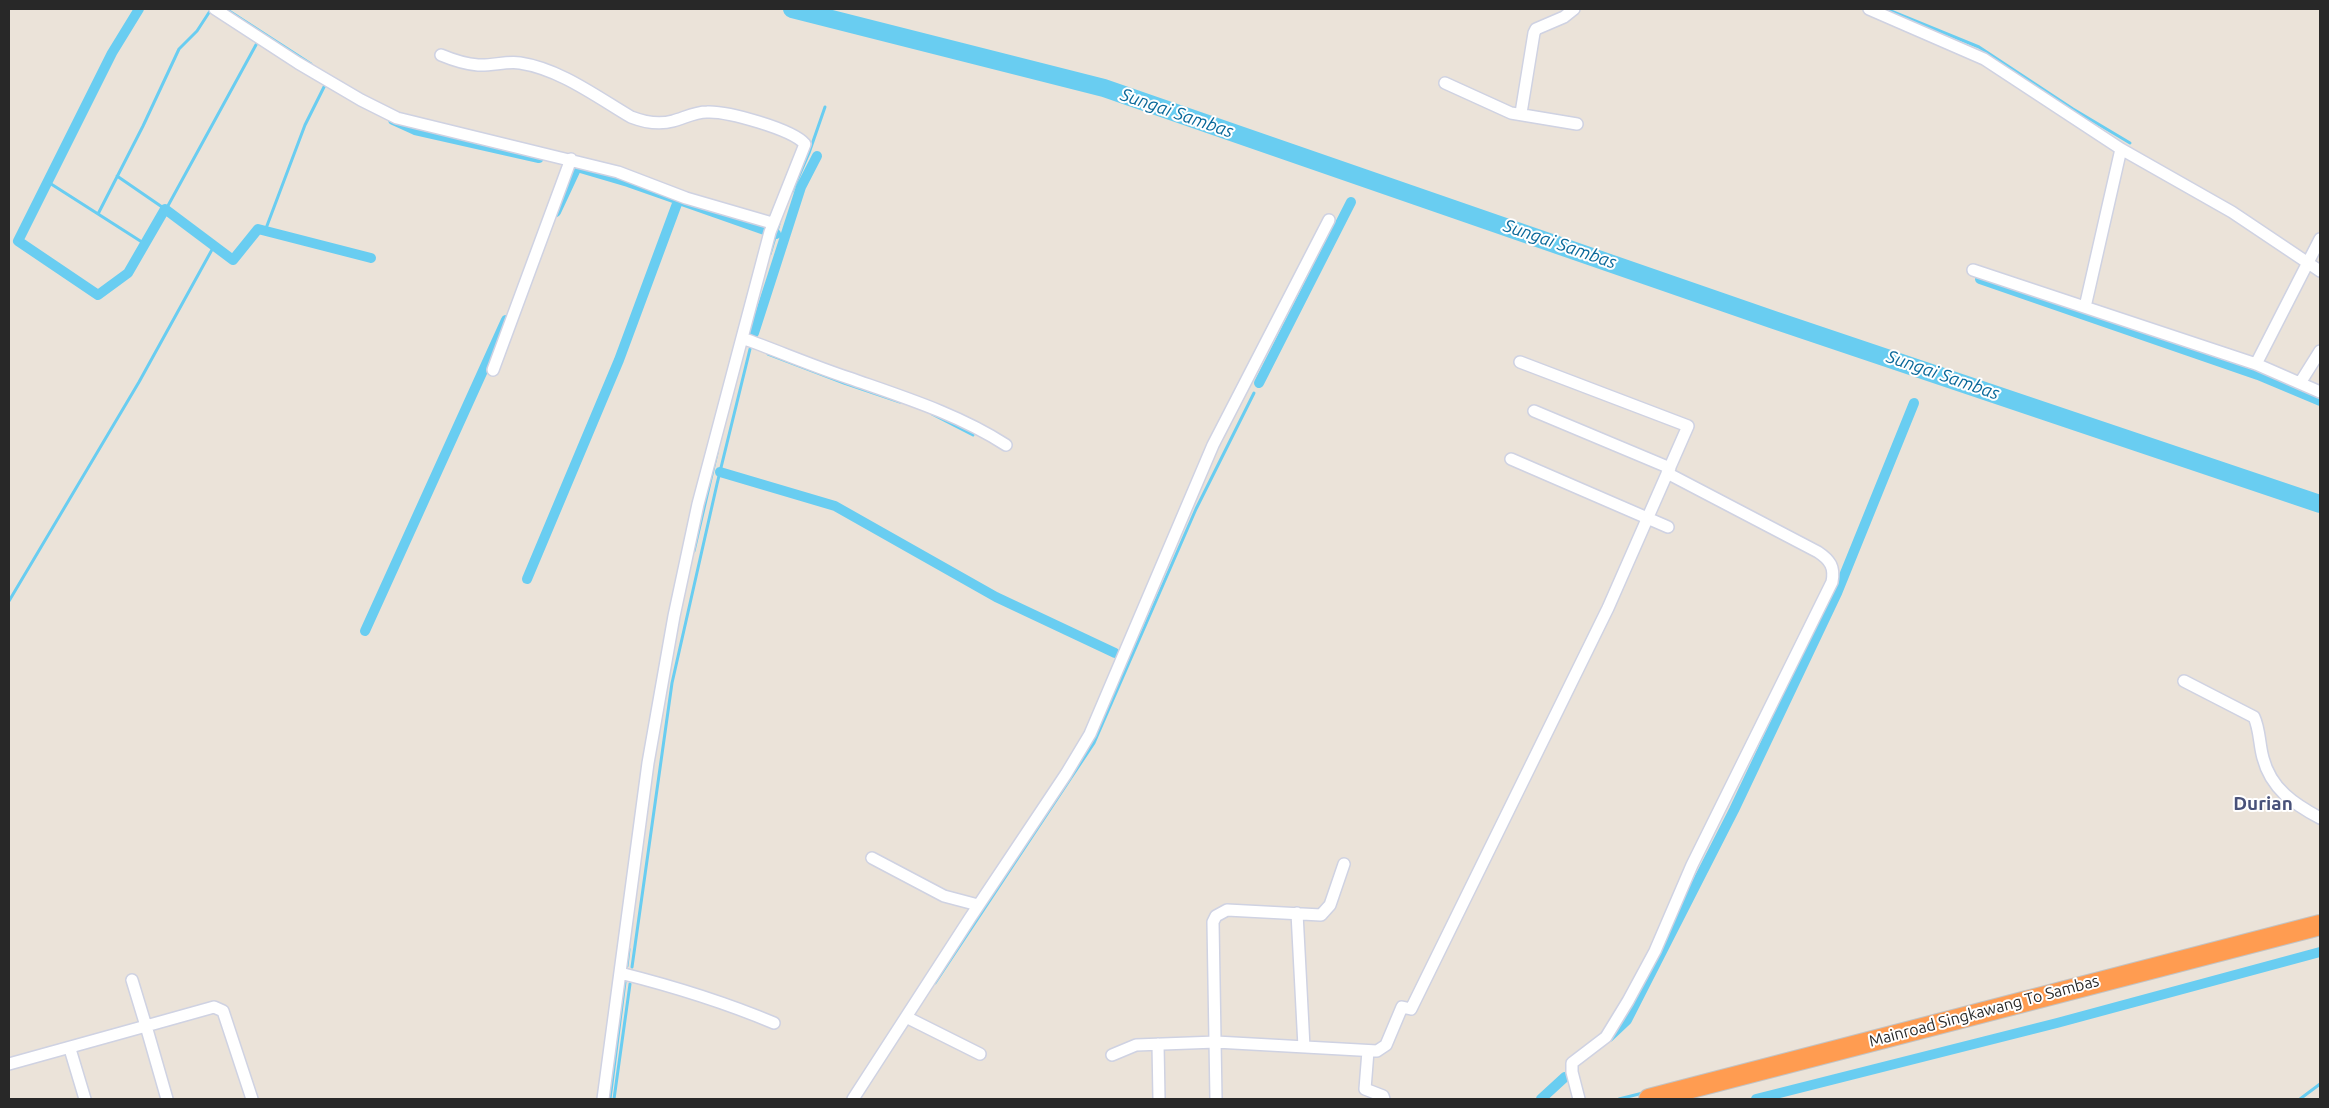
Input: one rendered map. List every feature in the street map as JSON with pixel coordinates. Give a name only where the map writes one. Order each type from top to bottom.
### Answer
[{"type":"highway","name":"Mainroad Singkawang To Sambas","points":[[1699,1099],[2150,976],[2320,925]]},
{"type":"highway","name":"Mainroad Singkawang To Sambas","points":[[1649,1099],[2150,976],[2320,938]]},
{"type":"street","points":[[214,9],[298,63],[361,100],[397,118],[618,172],[686,198],[772,223]]},
{"type":"street","points":[[1521,113],[1536,29],[1564,17],[1574,9]]},
{"type":"street","points":[[1869,9],[1984,59],[2121,150],[2232,212],[2320,271]]},
{"type":"street","points":[[441,55],[456,61],[478,65],[515,63],[541,69],[563,78],[631,117],[643,121],[666,123],[698,113],[712,112],[765,124],[799,138],[806,147],[772,223],[698,504],[674,616],[648,763],[603,1099]]},
{"type":"street","points":[[1445,83],[1511,113],[1521,113],[1576,124]]},
{"type":"street","points":[[2085,307],[2121,150]]},
{"type":"street","points":[[493,370],[571,159]]},
{"type":"street","points":[[854,1099],[978,906],[1066,774],[1090,734],[1213,445],[1329,220]]},
{"type":"street","points":[[2256,364],[2320,239]]},
{"type":"street","points":[[1974,270],[2256,364],[2320,392]]},
{"type":"street","points":[[742,338],[833,373],[923,404],[983,430],[1006,445]]},
{"type":"street","points":[[2300,383],[2320,351]]},
{"type":"street","points":[[1112,1055],[1136,1045],[1216,1042],[1377,1051],[1386,1045],[1402,1007],[1411,1010],[1608,608],[1688,426],[1520,362]]},
{"type":"street","points":[[1534,411],[1668,471],[1818,552],[1831,563],[1834,572],[1832,582],[1692,865],[1655,951],[1606,1037],[1572,1063],[1572,1072],[1579,1099]]},
{"type":"street","points":[[1511,458],[1668,527]]},
{"type":"street","points":[[2184,681],[2254,716],[2263,760],[2273,779],[2285,796],[2294,804],[2320,818]]},
{"type":"street","points":[[872,858],[944,896],[978,906]]},
{"type":"street","points":[[1216,1099],[1212,933],[1213,922],[1216,916],[1227,910],[1324,914],[1330,905],[1344,864]]},
{"type":"street","points":[[1297,914],[1304,1047]]},
{"type":"street","points":[[620,973],[672,986],[745,1010],[774,1023]]},
{"type":"street","points":[[132,980],[167,1099]]},
{"type":"street","points":[[9,1064],[214,1007],[223,1011],[252,1099]]},
{"type":"street","points":[[906,1017],[980,1054]]},
{"type":"street","points":[[1158,1044],[1159,1099]]},
{"type":"street","points":[[70,1048],[85,1099]]},
{"type":"street","points":[[1368,1051],[1365,1089],[1383,1096],[1384,1099]]},
{"type":"waterway","points":[[139,9],[112,53],[18,241],[98,295],[128,273],[165,209],[233,260],[258,229],[371,258]]},
{"type":"waterway","points":[[226,9],[311,64]]},
{"type":"waterway","name":"Sungai Sambas","points":[[792,9],[1104,88],[1774,320],[2320,504]]},
{"type":"waterway","points":[[1886,9],[1979,47],[2073,109],[2130,143]]},
{"type":"waterway","points":[[98,214],[143,126],[179,49],[197,31],[210,11]]},
{"type":"waterway","points":[[164,213],[257,43]]},
{"type":"waterway","points":[[265,231],[305,125],[325,85]]},
{"type":"waterway","points":[[792,192],[809,153],[825,107]]},
{"type":"waterway","points":[[393,120],[415,130],[539,158]]},
{"type":"waterway","points":[[754,333],[801,187],[817,156]]},
{"type":"waterway","points":[[556,212],[577,167],[628,182],[776,234]]},
{"type":"waterway","points":[[117,176],[165,209]]},
{"type":"waterway","points":[[48,182],[145,244]]},
{"type":"waterway","points":[[527,579],[619,360],[678,201]]},
{"type":"waterway","points":[[1259,383],[1351,202]]},
{"type":"waterway","points":[[770,254],[779,224]]},
{"type":"waterway","points":[[9,601],[139,382],[214,246]]},
{"type":"waterway","points":[[1980,279],[2258,375],[2320,401]]},
{"type":"waterway","points":[[365,631],[506,320]]},
{"type":"waterway","points":[[632,967],[672,683],[750,349]]},
{"type":"waterway","points":[[768,354],[900,402]]},
{"type":"waterway","points":[[935,983],[1094,743],[1196,509],[1254,393]]},
{"type":"waterway","points":[[1609,1037],[1627,1020],[1734,810],[1837,593],[1914,403]]},
{"type":"waterway","points":[[932,414],[973,435]]},
{"type":"waterway","points":[[694,551],[717,453]]},
{"type":"waterway","points":[[720,472],[835,506],[996,597],[1115,653]]},
{"type":"waterway","points":[[627,966],[629,949]]},
{"type":"waterway","points":[[1756,1099],[2057,1023],[2320,952]]},
{"type":"waterway","points":[[610,1099],[625,982]]},
{"type":"waterway","points":[[614,1099],[630,984]]},
{"type":"waterway","points":[[1541,1099],[1565,1077]]},
{"type":"waterway","points":[[2300,1099],[2320,1084]]},
{"type":"waterway","points":[[1619,1099],[1643,1093]]},
{"type":"district","name":"Durian","points":[[2263,804]]}]
